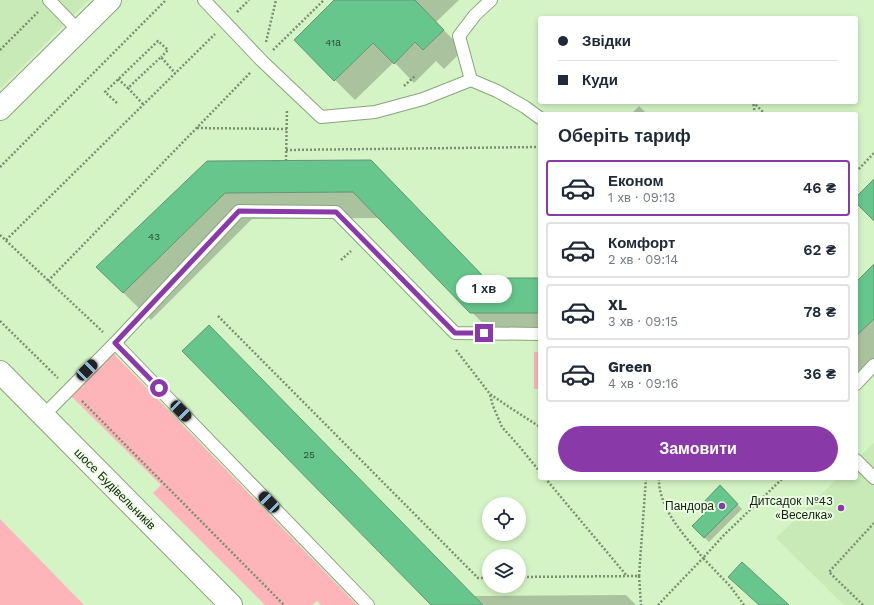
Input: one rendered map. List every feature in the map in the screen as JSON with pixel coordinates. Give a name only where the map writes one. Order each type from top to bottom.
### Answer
[{"type":"main road","points":[[0,109],[110,0]]},
{"type":"main road","name":"шосе Будівельників","points":[[0,372],[231,605]]},
{"type":"lane","points":[[49,0],[79,31]]},
{"type":"lane","points":[[204,0],[262,61],[321,117],[375,112],[423,100],[471,80],[497,91],[525,107],[538,117]]},
{"type":"lane","points":[[471,80],[459,36],[475,15],[491,0]]},
{"type":"lane","points":[[43,416],[115,343],[239,211],[336,212],[455,333],[538,334]]},
{"type":"lane","points":[[115,343],[368,605]]},
{"type":"lane","points":[[858,382],[874,365]]},
{"type":"lane","points":[[858,462],[874,478]]},
{"type":"path","points":[[0,50],[49,0]]},
{"type":"path","points":[[0,167],[166,0]]},
{"type":"path","points":[[6,240],[249,0]]},
{"type":"path","points":[[262,61],[276,0]]},
{"type":"path","points":[[48,281],[196,128],[324,0]]},
{"type":"path","points":[[117,103],[105,92],[158,40],[168,50],[128,88]]},
{"type":"path","points":[[161,57],[175,73]]},
{"type":"path","points":[[402,88],[416,76]]},
{"type":"path","points":[[118,79],[143,104]]},
{"type":"path","points":[[755,104],[763,112]]},
{"type":"path","points":[[286,161],[287,108]]},
{"type":"path","points":[[196,128],[287,129]]},
{"type":"path","points":[[286,150],[538,147]]},
{"type":"path","points":[[858,170],[874,153]]},
{"type":"path","points":[[0,235],[115,343]]},
{"type":"path","points":[[218,316],[478,578],[482,578]]},
{"type":"path","points":[[0,320],[284,605]]},
{"type":"path","points":[[455,348],[490,394],[538,426]]},
{"type":"path","points":[[490,394],[493,406],[502,427],[538,470]]},
{"type":"path","points":[[547,480],[627,576]]},
{"type":"path","points":[[641,605],[639,576],[646,480]]},
{"type":"path","points":[[659,480],[660,489],[668,513],[703,558],[730,586],[744,605]]},
{"type":"path","points":[[658,605],[723,536],[781,480]]},
{"type":"path","points":[[863,605],[829,572],[874,523]]},
{"type":"path","points":[[526,578],[639,576]]},
{"type":"shaded area","points":[[0,0],[89,0],[0,89]]},
{"type":"shaded area","points":[[112,352],[357,605],[321,605],[317,601],[312,605],[265,605],[153,493],[161,485],[70,395]]},
{"type":"shaded area","points":[[534,352],[538,352],[538,389],[534,389]]},
{"type":"shaded area","name":"Дитсадок №43 «Веселка»","points":[[874,443],[874,605],[844,605],[776,538],[836,480],[858,480],[858,458]]},
{"type":"shaded area","points":[[0,519],[84,605],[0,605]]},
{"type":"building","points":[[334,0],[415,0],[444,30],[423,50],[415,42],[394,64],[373,43],[334,81],[294,40]]},
{"type":"building","points":[[371,160],[485,278],[538,278],[538,313],[470,313],[353,192],[225,193],[123,293],[96,267],[207,161]]},
{"type":"building","points":[[874,179],[874,221],[858,205],[858,195]]},
{"type":"building","points":[[874,264],[874,319],[858,334],[858,280]]},
{"type":"building","points":[[209,325],[483,605],[431,605],[182,351]]},
{"type":"building","points":[[720,485],[738,504],[704,538],[692,526],[708,510],[702,504]]},
{"type":"building","points":[[742,562],[789,605],[759,605],[728,577]]},
{"type":"place","name":"Пандора","points":[[722,506]]},
{"type":"place","name":"Дитсадок №43 «Веселка»","points":[[841,508]]},
{"type":"route","points":[[159,388],[115,343],[239,211],[336,212],[455,333],[484,333]]}]
